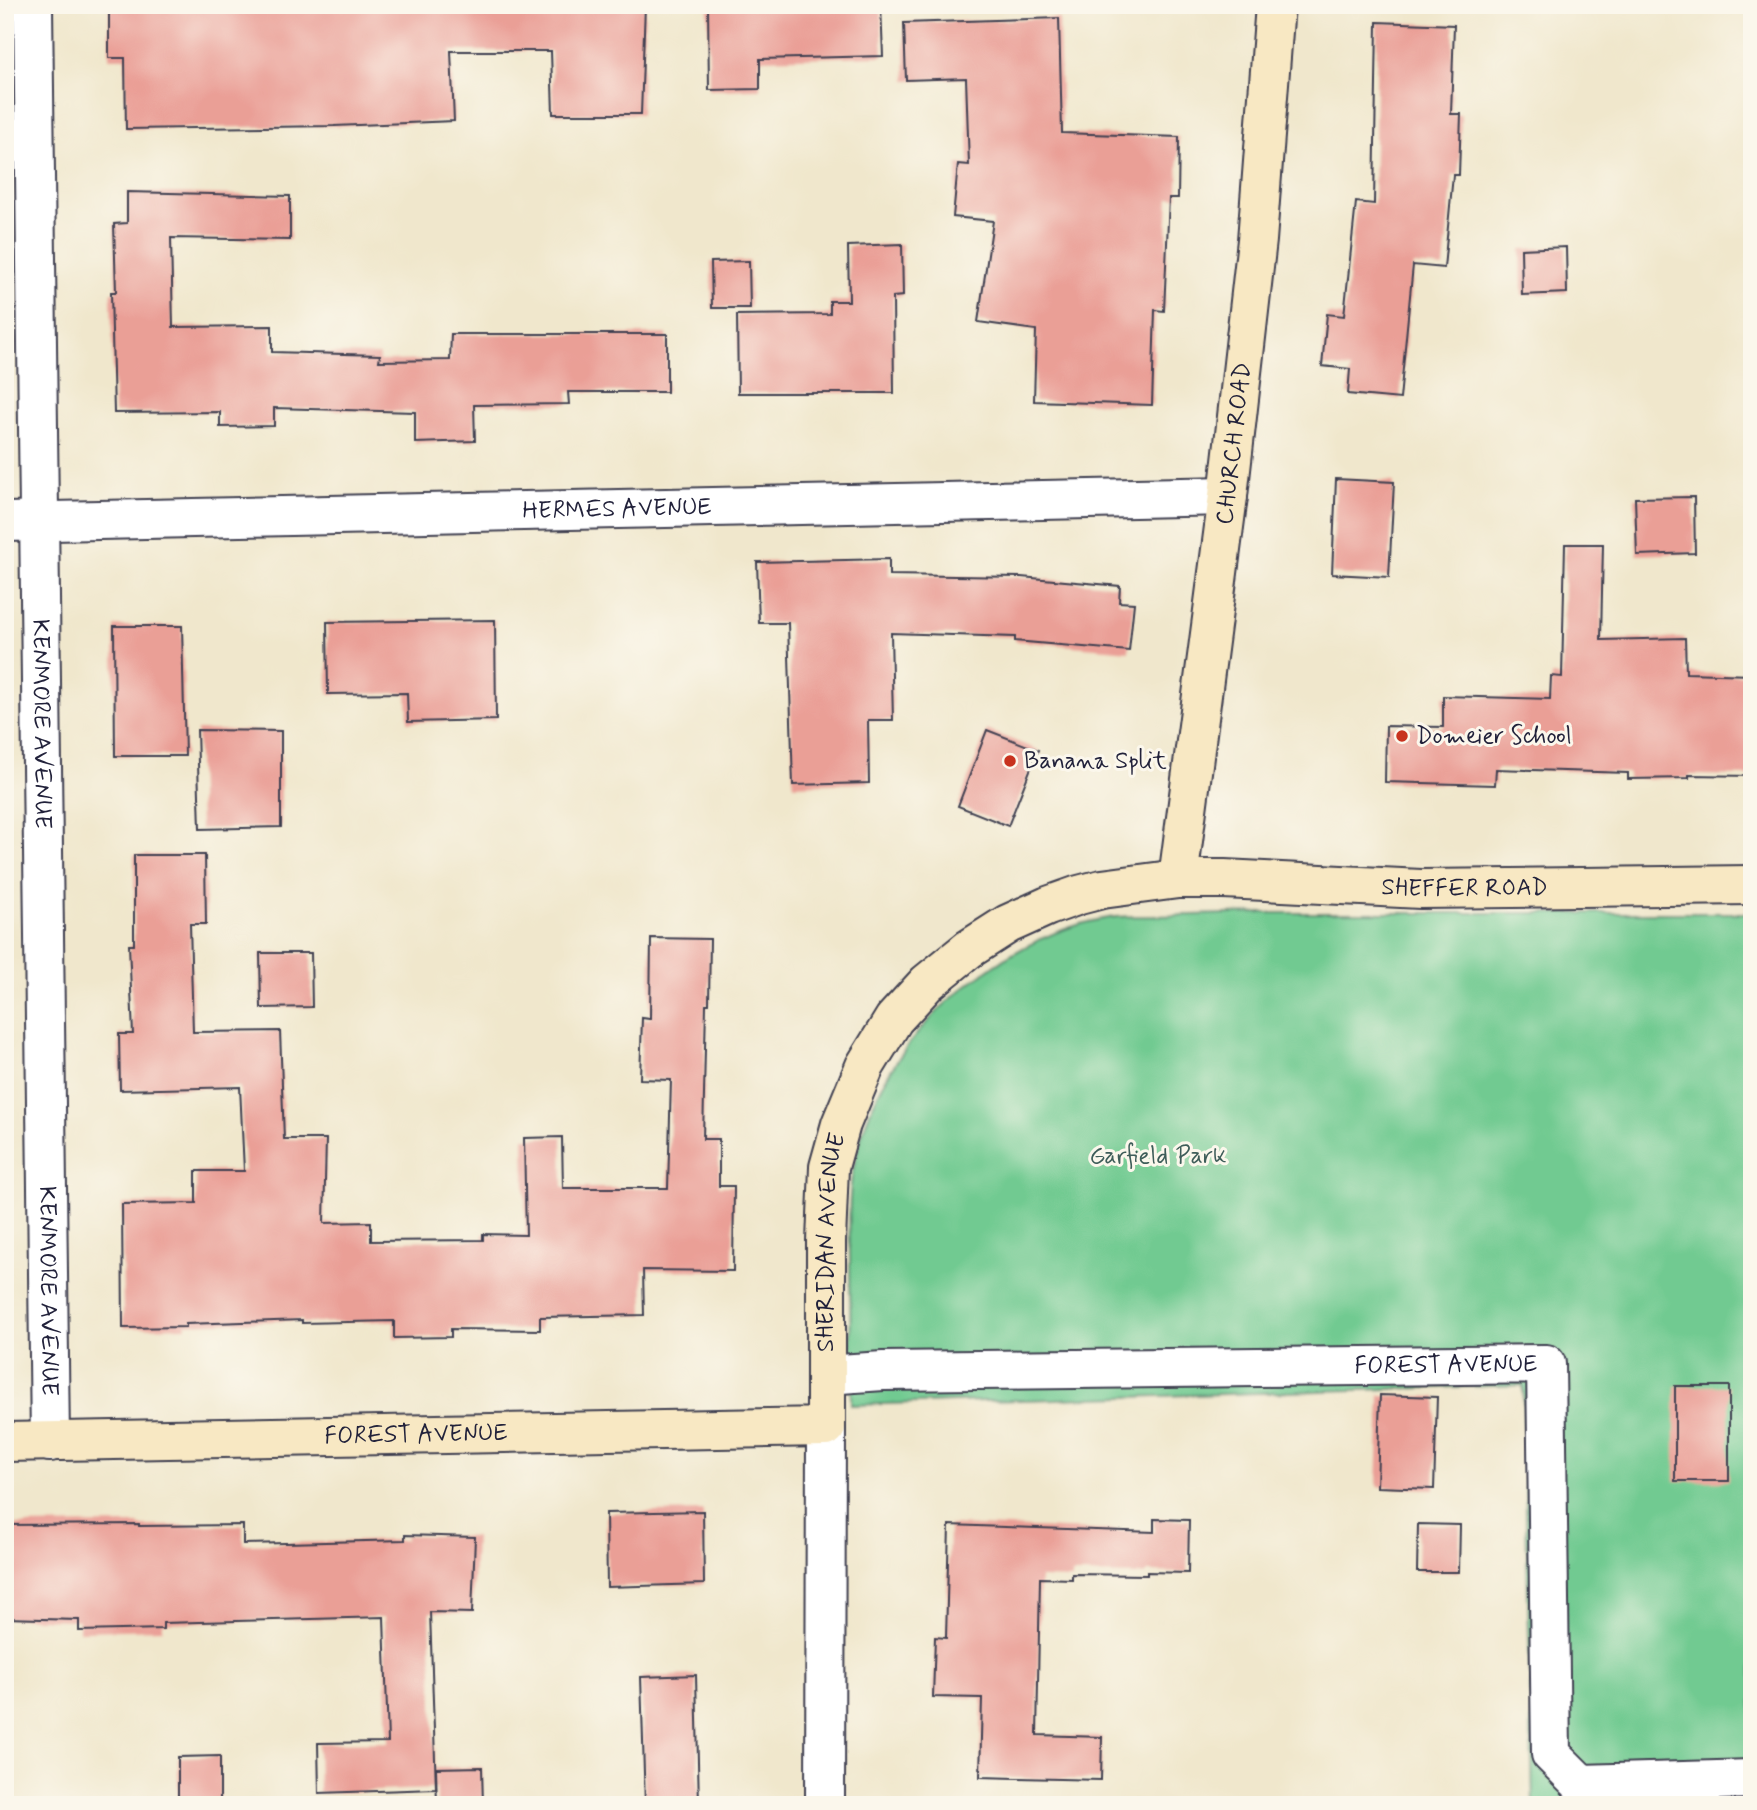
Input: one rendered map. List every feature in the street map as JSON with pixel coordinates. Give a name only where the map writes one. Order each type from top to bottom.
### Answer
[{"type":"street","name":"KENMORE AVENUE","points":[[33,5],[22,522],[50,1442]]},
{"type":"street","name":"CHURCH ROAD","points":[[1178,879],[1228,496],[1257,240],[1275,5]]},
{"type":"street","name":"HERMES AVENUE","points":[[22,522],[1228,496]]},
{"type":"street","name":"SHEFFER ROAD","points":[[1178,879],[1421,889],[1752,885]]},
{"type":"street","name":"SHERIDAN AVENUE","points":[[825,1805],[826,1241],[829,1167],[841,1124],[865,1066],[894,1019],[927,983],[969,949],[1008,924],[1079,895],[1102,889],[1178,879]]},
{"type":"street","name":"FOREST AVENUE","points":[[826,1374],[883,1371],[1546,1364],[1550,1754],[1581,1784],[1752,1779]]},
{"type":"street","name":"FOREST AVENUE","points":[[5,1442],[826,1427]]},
{"type":"green space","name":"Garfield Park","points":[[1263,913],[1752,913],[1752,1802],[1533,1805],[1523,1385],[851,1405],[852,1173],[872,1108],[898,1059],[914,1037],[953,997],[990,968],[1039,940],[1073,926],[1121,917]]},
{"type":"building","points":[[109,5],[645,5],[641,114],[553,114],[551,51],[451,51],[454,121],[126,129],[125,58],[109,58]]},
{"type":"building","points":[[708,5],[881,5],[883,56],[760,59],[760,89],[709,90]]},
{"type":"building","points":[[1059,18],[1062,133],[1179,137],[1178,198],[1169,198],[1164,311],[1155,310],[1152,405],[1034,401],[1036,330],[978,322],[993,221],[953,217],[958,164],[969,165],[966,78],[906,80],[904,23]]},
{"type":"building","points":[[1377,22],[1454,25],[1451,114],[1461,114],[1459,175],[1453,175],[1444,268],[1413,265],[1400,399],[1348,394],[1350,369],[1322,366],[1327,314],[1344,316],[1356,202],[1374,204]]},
{"type":"building","points":[[127,192],[290,196],[290,240],[171,238],[173,327],[272,326],[272,352],[380,355],[379,361],[450,360],[451,334],[667,334],[667,392],[568,392],[569,404],[474,405],[475,441],[415,443],[415,412],[274,408],[274,426],[220,427],[220,412],[114,413],[111,292],[116,292],[114,224],[127,223]]},
{"type":"building","points":[[902,244],[903,296],[893,297],[894,393],[738,393],[737,315],[830,314],[830,301],[849,301],[848,246]]},
{"type":"building","points":[[1566,247],[1567,293],[1522,295],[1521,249]]},
{"type":"building","points":[[749,261],[750,308],[712,308],[711,262]]},
{"type":"building","points":[[1336,479],[1394,482],[1389,577],[1332,574]]},
{"type":"building","points":[[1694,497],[1695,553],[1637,555],[1635,498]]},
{"type":"building","points":[[1565,544],[1603,544],[1601,640],[1685,638],[1686,673],[1752,675],[1752,776],[1689,775],[1689,778],[1628,779],[1628,773],[1496,769],[1495,785],[1385,782],[1386,726],[1443,727],[1443,696],[1550,699],[1551,676],[1562,677]]},
{"type":"building","points":[[889,559],[889,575],[1021,577],[1120,586],[1119,602],[1134,603],[1129,651],[1015,641],[1015,637],[891,633],[893,720],[868,720],[869,783],[793,785],[788,623],[759,623],[757,562]]},
{"type":"building","points":[[495,620],[496,720],[408,722],[407,693],[328,694],[327,622]]},
{"type":"building","points":[[114,626],[182,626],[185,756],[115,756]]},
{"type":"building","points":[[197,730],[281,731],[281,827],[200,829]]},
{"type":"building","points":[[987,730],[1038,750],[1008,826],[958,806]]},
{"type":"building","points":[[134,855],[205,855],[206,924],[190,924],[193,1032],[280,1031],[284,1139],[326,1139],[324,1223],[371,1222],[371,1241],[483,1240],[483,1234],[526,1235],[524,1138],[562,1137],[563,1188],[668,1188],[671,1080],[640,1079],[642,1018],[650,1019],[651,938],[710,939],[703,1139],[719,1139],[719,1186],[734,1186],[733,1271],[643,1270],[644,1315],[540,1317],[540,1330],[451,1329],[451,1337],[394,1338],[394,1321],[302,1323],[302,1320],[123,1328],[122,1204],[196,1203],[196,1171],[244,1171],[240,1087],[120,1090],[119,1034],[133,1034],[129,945],[134,945]]},
{"type":"building","points":[[260,953],[311,953],[312,1007],[261,1008]]},
{"type":"building","points":[[1675,1386],[1729,1386],[1729,1481],[1675,1481]]},
{"type":"building","points":[[1380,1395],[1437,1397],[1434,1489],[1377,1487]]},
{"type":"building","points":[[703,1511],[704,1584],[607,1587],[606,1513]]},
{"type":"building","points":[[1154,1519],[1189,1520],[1188,1573],[1072,1574],[1072,1579],[1040,1578],[1037,1735],[1102,1737],[1101,1780],[980,1777],[982,1698],[933,1697],[935,1637],[946,1638],[949,1525],[1154,1532]]},
{"type":"building","points":[[1418,1524],[1460,1525],[1459,1572],[1417,1572]]},
{"type":"building","points":[[5,1525],[243,1525],[243,1544],[405,1540],[405,1535],[475,1537],[472,1613],[430,1612],[436,1789],[319,1793],[318,1743],[388,1742],[384,1617],[163,1623],[163,1629],[79,1631],[79,1620],[5,1618]]},
{"type":"building","points":[[696,1675],[699,1805],[645,1805],[641,1677]]},
{"type":"building","points":[[220,1756],[220,1805],[178,1805],[178,1757]]},
{"type":"building","points":[[482,1767],[483,1805],[437,1805],[436,1768]]},
{"type":"place","name":"Domeier School","points":[[1402,736]]},
{"type":"place","name":"Banana Split","points":[[1010,761]]}]
